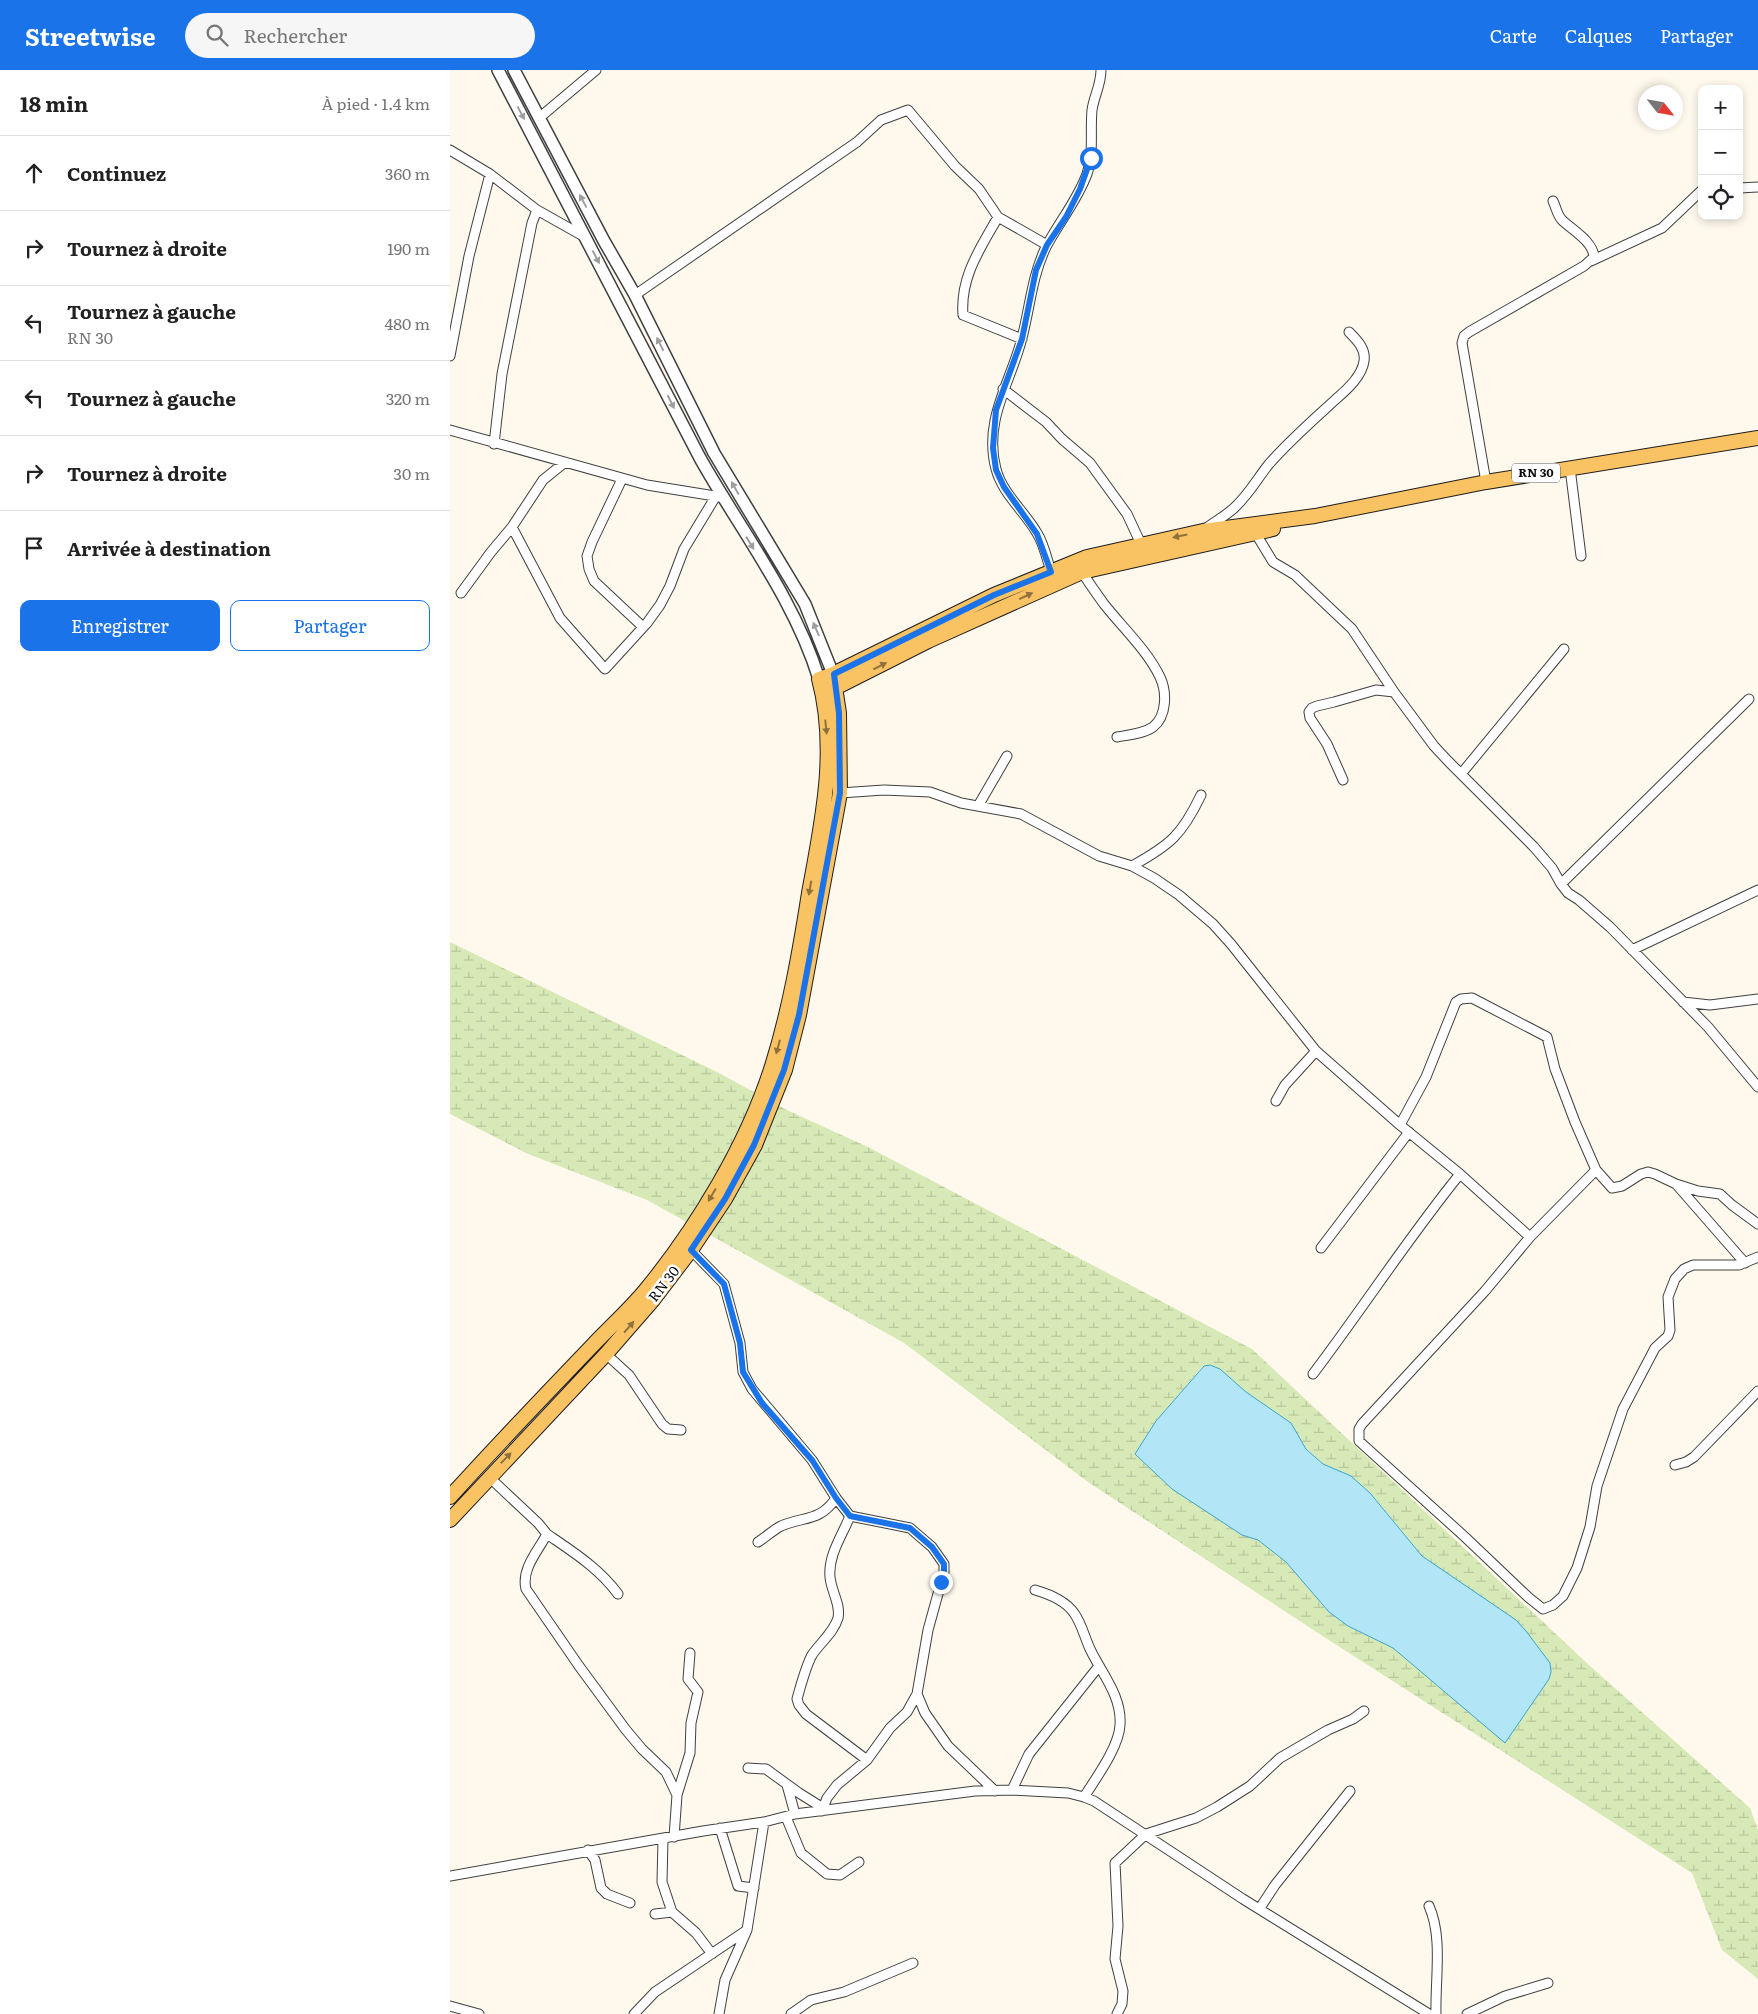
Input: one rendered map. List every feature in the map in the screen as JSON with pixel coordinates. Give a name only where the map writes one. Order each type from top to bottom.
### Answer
[{"type":"main road","name":"RN 30","points":[[823,693],[835,681],[994,595],[1087,557],[1203,531],[1315,516],[1486,482],[1758,438]]},
{"type":"main road","name":"RN 30","points":[[450,1497],[643,1292],[685,1237],[714,1192],[742,1139],[773,1065],[787,1012],[800,950],[827,794],[828,735],[823,693],[819,679],[835,681],[1082,572],[1256,534],[1315,516]]},
{"type":"main road","name":"RN 30","points":[[450,1520],[488,1477],[606,1354],[653,1300],[691,1250],[725,1199],[754,1145],[784,1070],[799,1015],[840,793],[839,713],[835,681]]},
{"type":"street","points":[[498,70],[719,496],[792,610],[811,654],[819,679]]},
{"type":"street","points":[[514,70],[604,242],[635,295],[714,453],[804,604],[835,681]]},
{"type":"street","points":[[539,118],[596,70]]},
{"type":"street","points":[[1051,572],[1037,534],[1004,487],[996,470],[993,448],[996,410],[1022,339],[1034,278],[1047,245],[1066,217],[1087,174],[1091,158],[1093,108],[1101,81],[1101,70]]},
{"type":"street","points":[[635,295],[857,142],[880,120],[908,110],[955,166],[978,189],[998,217],[1047,245]]},
{"type":"street","points":[[450,150],[490,174],[537,210],[585,237]]},
{"type":"street","points":[[450,356],[469,256],[490,174]]},
{"type":"street","points":[[1743,188],[1758,187]]},
{"type":"street","points":[[1486,482],[1463,350],[1464,336],[1591,261],[1662,228],[1698,194]]},
{"type":"street","points":[[1553,201],[1560,218],[1594,252],[1591,261]]},
{"type":"street","points":[[494,444],[502,374],[532,223],[537,210]]},
{"type":"street","points":[[998,217],[965,282],[962,297],[963,314],[1022,339]]},
{"type":"street","points":[[1203,531],[1233,510],[1295,436],[1343,393],[1360,373],[1364,361],[1363,350],[1349,332]]},
{"type":"street","points":[[1003,389],[1046,422],[1062,440],[1090,463],[1126,514],[1141,544]]},
{"type":"street","points":[[450,430],[622,479],[647,485],[719,496]]},
{"type":"street","points":[[461,594],[491,552],[512,527],[543,480],[564,463]]},
{"type":"street","points":[[1570,468],[1581,556]]},
{"type":"street","points":[[622,479],[587,556],[589,569],[594,581],[643,627]]},
{"type":"street","points":[[512,527],[560,618],[604,669],[643,627],[660,605],[670,586],[684,549],[719,496]]},
{"type":"street","points":[[1256,534],[1274,562],[1294,574],[1352,629],[1394,692],[1434,746],[1534,847],[1552,868],[1568,893],[1610,927],[1734,1057],[1758,1087]]},
{"type":"street","points":[[1082,572],[1104,604],[1134,639],[1159,676],[1163,687],[1164,712],[1161,720],[1152,728],[1136,734],[1117,737]]},
{"type":"street","points":[[1461,774],[1564,648]]},
{"type":"street","points":[[1376,690],[1382,673]]},
{"type":"street","points":[[1343,780],[1327,744],[1310,718],[1309,712],[1317,706],[1376,690],[1394,692]]},
{"type":"street","points":[[1561,884],[1749,699]]},
{"type":"street","points":[[978,806],[1007,756]]},
{"type":"street","points":[[840,793],[884,790],[930,792],[962,803],[1021,814],[1099,856],[1132,866],[1154,878],[1179,895],[1213,924],[1316,1051],[1400,1125],[1460,1174],[1530,1237]]},
{"type":"street","points":[[1132,866],[1169,843],[1183,829],[1200,795]]},
{"type":"street","points":[[1632,950],[1758,890]]},
{"type":"street","points":[[1400,1125],[1426,1077],[1456,1002],[1461,999],[1472,998],[1547,1036],[1555,1069],[1575,1122],[1596,1170],[1612,1188],[1622,1186],[1641,1174],[1648,1172],[1698,1191],[1720,1194],[1758,1224]]},
{"type":"street","points":[[1682,1002],[1710,1005],[1758,1000]]},
{"type":"street","points":[[1276,1101],[1285,1085],[1316,1051]]},
{"type":"street","points":[[1321,1248],[1409,1132]]},
{"type":"street","points":[[1596,1170],[1530,1237],[1485,1291],[1362,1424],[1358,1435],[1359,1441],[1543,1609],[1553,1605],[1563,1596],[1577,1568],[1590,1527],[1597,1486],[1623,1409],[1655,1348],[1668,1336],[1670,1330],[1668,1297],[1675,1279],[1692,1265],[1726,1266],[1758,1257]]},
{"type":"street","points":[[1313,1374],[1354,1320],[1431,1210],[1460,1174]]},
{"type":"street","points":[[1676,1184],[1745,1262]]},
{"type":"street","points":[[691,1250],[724,1284],[740,1343],[743,1372],[752,1389],[812,1460],[850,1516],[910,1528],[932,1547],[944,1564],[944,1572],[923,1653],[916,1694],[907,1712],[890,1728],[867,1760],[837,1785],[827,1798],[823,1810]]},
{"type":"street","points":[[606,1354],[629,1375],[662,1424],[668,1429],[680,1430]]},
{"type":"street","points":[[1675,1465],[1686,1462],[1694,1457],[1758,1391]]},
{"type":"street","points":[[488,1477],[538,1523],[547,1534],[586,1561],[609,1581],[618,1594]]},
{"type":"street","points":[[758,1542],[781,1526],[822,1514],[836,1498]]},
{"type":"street","points":[[850,1516],[835,1549],[830,1566],[830,1580],[839,1615],[835,1625],[811,1657],[797,1699],[806,1714],[867,1760]]},
{"type":"street","points":[[547,1534],[526,1572],[524,1580],[526,1589],[626,1730],[642,1750],[666,1772],[677,1794]]},
{"type":"street","points":[[1035,1590],[1058,1599],[1074,1613],[1100,1666],[1112,1685],[1118,1704],[1120,1727],[1118,1736],[1084,1796]]},
{"type":"street","points":[[674,1837],[677,1794],[690,1753],[691,1723],[698,1692],[688,1679],[690,1653]]},
{"type":"street","points":[[1012,1790],[1029,1754],[1100,1666]]},
{"type":"street","points":[[916,1694],[925,1713],[948,1746],[995,1791]]},
{"type":"street","points":[[1119,2013],[1124,1992],[1115,1959],[1118,1926],[1115,1863],[1146,1834],[1196,1818],[1217,1807],[1250,1786],[1280,1758],[1328,1730],[1353,1719],[1364,1711]]},
{"type":"street","points":[[748,1768],[766,1769],[823,1810]]},
{"type":"street","points":[[787,1785],[791,1816],[801,1853],[827,1874],[840,1875],[859,1862]]},
{"type":"street","points":[[450,1876],[588,1850],[764,1822],[823,1810],[975,1791],[1012,1790],[1068,1793],[1084,1796],[1146,1834],[1243,1899],[1429,2014]]},
{"type":"street","points":[[1260,1908],[1275,1885],[1350,1791]]},
{"type":"street","points":[[719,2014],[724,1980],[747,1930],[764,1822]]},
{"type":"street","points":[[720,1828],[738,1886],[754,1888]]},
{"type":"street","points":[[663,1838],[662,1882],[672,1912],[696,1933],[712,1954]]},
{"type":"street","points":[[588,1850],[595,1860],[601,1888],[607,1894],[630,1903]]},
{"type":"street","points":[[1429,1906],[1434,1917],[1437,1938],[1436,2014]]},
{"type":"street","points":[[655,1914],[672,1912]]},
{"type":"street","points":[[634,2014],[655,1992],[747,1930]]},
{"type":"street","points":[[791,2014],[811,2000],[844,1992],[913,1963]]},
{"type":"street","points":[[1466,2014],[1505,1996],[1548,1983]]},
{"type":"street","points":[[450,2006],[479,2014]]},
{"type":"green space","points":[[450,942],[717,1072],[789,1111],[868,1147],[1252,1349],[1590,1666],[1750,1808],[1758,1830],[1758,1979],[1722,1950],[1692,1873],[1324,1637],[1088,1482],[904,1343],[647,1200],[528,1154],[450,1114]],"holes":[[[1203,1366],[1220,1369],[1246,1392],[1291,1423],[1306,1448],[1323,1464],[1351,1476],[1379,1503],[1422,1556],[1516,1620],[1526,1631],[1549,1679],[1505,1743],[1393,1648],[1348,1626],[1329,1612],[1286,1562],[1258,1540],[1242,1535],[1172,1489],[1135,1454],[1156,1421]]]},
{"type":"water","points":[[1210,1365],[1220,1369],[1246,1392],[1291,1423],[1306,1449],[1323,1464],[1351,1476],[1370,1493],[1422,1556],[1516,1620],[1526,1631],[1550,1663],[1551,1672],[1549,1679],[1505,1743],[1393,1648],[1348,1626],[1329,1612],[1286,1562],[1258,1540],[1242,1535],[1172,1489],[1135,1454],[1156,1421],[1204,1366]]},
{"type":"route","points":[[941,1582],[944,1564],[932,1547],[910,1528],[850,1516],[812,1460],[762,1403],[743,1372],[740,1343],[724,1284],[691,1250],[725,1199],[754,1145],[784,1070],[799,1015],[840,793],[839,713],[834,674],[994,595],[1051,572],[1037,534],[1004,487],[996,470],[993,448],[996,410],[1022,339],[1036,270],[1047,245],[1066,217],[1080,189],[1087,174],[1091,158]]}]
